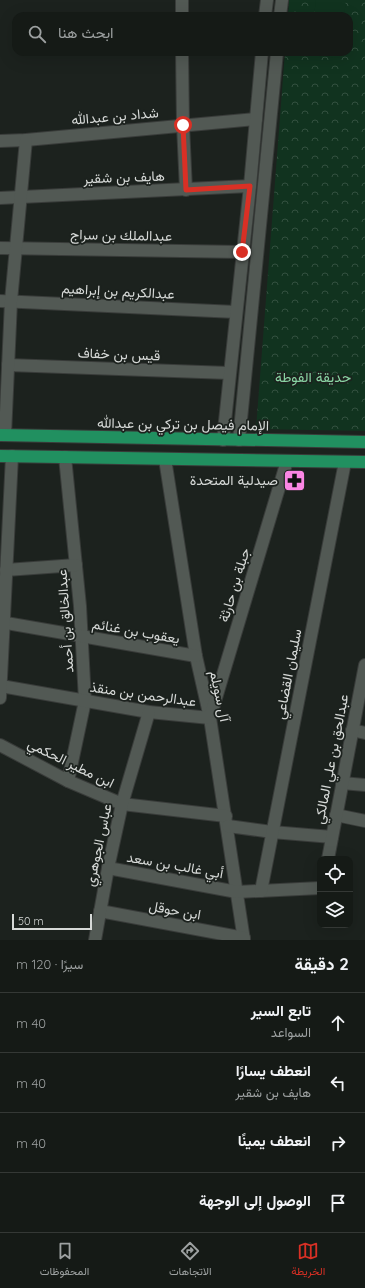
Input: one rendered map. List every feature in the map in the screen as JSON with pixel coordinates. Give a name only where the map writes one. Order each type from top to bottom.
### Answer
[{"type":"main road","name":"الإمام فيصل بن تركي بن عبدالله","points":[[2,435],[365,442]]},
{"type":"main road","points":[[6,456],[365,462]]},
{"type":"street","points":[[182,0],[182,12]]},
{"type":"street","points":[[266,12],[267,0]]},
{"type":"street","points":[[280,12],[282,0]]},
{"type":"street","points":[[182,56],[186,190]]},
{"type":"street","points":[[223,440],[244,228],[250,186],[262,56]]},
{"type":"street","points":[[239,440],[277,56]]},
{"type":"street","name":"شداد بن عبدالله","points":[[0,141],[256,120]]},
{"type":"street","points":[[2,435],[8,365],[5,301],[16,248],[26,140]]},
{"type":"street","name":"هايف بن شقير","points":[[0,198],[250,186]]},
{"type":"street","points":[[248,201],[249,207],[253,211],[258,210],[262,204]]},
{"type":"street","points":[[244,228],[248,224],[254,224],[258,229],[259,234]]},
{"type":"street","name":"عبدالملك بن سراج","points":[[0,248],[242,252]]},
{"type":"street","name":"عبدالكريم بن إبراهيم","points":[[5,301],[236,312]]},
{"type":"street","name":"قيس بن خفاف","points":[[8,365],[229,373]]},
{"type":"street","points":[[0,692],[3,585],[6,570],[6,456]]},
{"type":"street","name":"عبدالخالق بن أحمد","points":[[65,457],[80,606],[80,636],[85,701],[68,781]]},
{"type":"street","name":"آل سويلم","points":[[165,459],[196,656],[210,718],[227,821],[244,939]]},
{"type":"street","name":"جبلة بن حارثة","points":[[210,718],[287,461]]},
{"type":"street","name":"سليمان القضاعي","points":[[261,891],[344,462]]},
{"type":"street","points":[[6,570],[76,565]]},
{"type":"street","name":"يعقوب بن غنائم","points":[[2,622],[196,656]]},
{"type":"street","name":"عبدالحق بن علي المالكي","points":[[329,856],[365,665]]},
{"type":"street","name":"عبدالرحمن بن منقذ","points":[[0,692],[85,701],[149,712],[210,718]]},
{"type":"street","name":"عباس الجوهري","points":[[95,940],[108,868],[122,804],[149,712]]},
{"type":"street","points":[[352,730],[365,733]]},
{"type":"street","name":"ابن مطير الحكمي","points":[[0,745],[68,781],[122,804],[227,821],[272,832],[332,837]]},
{"type":"street","points":[[342,783],[365,786]]},
{"type":"street","points":[[336,815],[365,821]]},
{"type":"street","name":"أبي غالب بن سعد","points":[[108,868],[237,892]]},
{"type":"street","points":[[237,892],[317,888]]},
{"type":"street","name":"ابن حوقل","points":[[100,912],[244,939]]},
{"type":"green space","name":"حديقة الفوطة","points":[[289,0],[365,0],[365,431],[256,429],[285,56],[353,56],[353,12],[288,12]]},
{"type":"green space","points":[[316,0],[346,0],[344,12],[314,12]]},
{"type":"green space","points":[[320,56],[339,56],[339,58]]},
{"type":"place","name":"صيدلية المتحدة","points":[[294,480]]},
{"type":"route","points":[[183,125],[186,190],[250,186],[242,252]]}]
